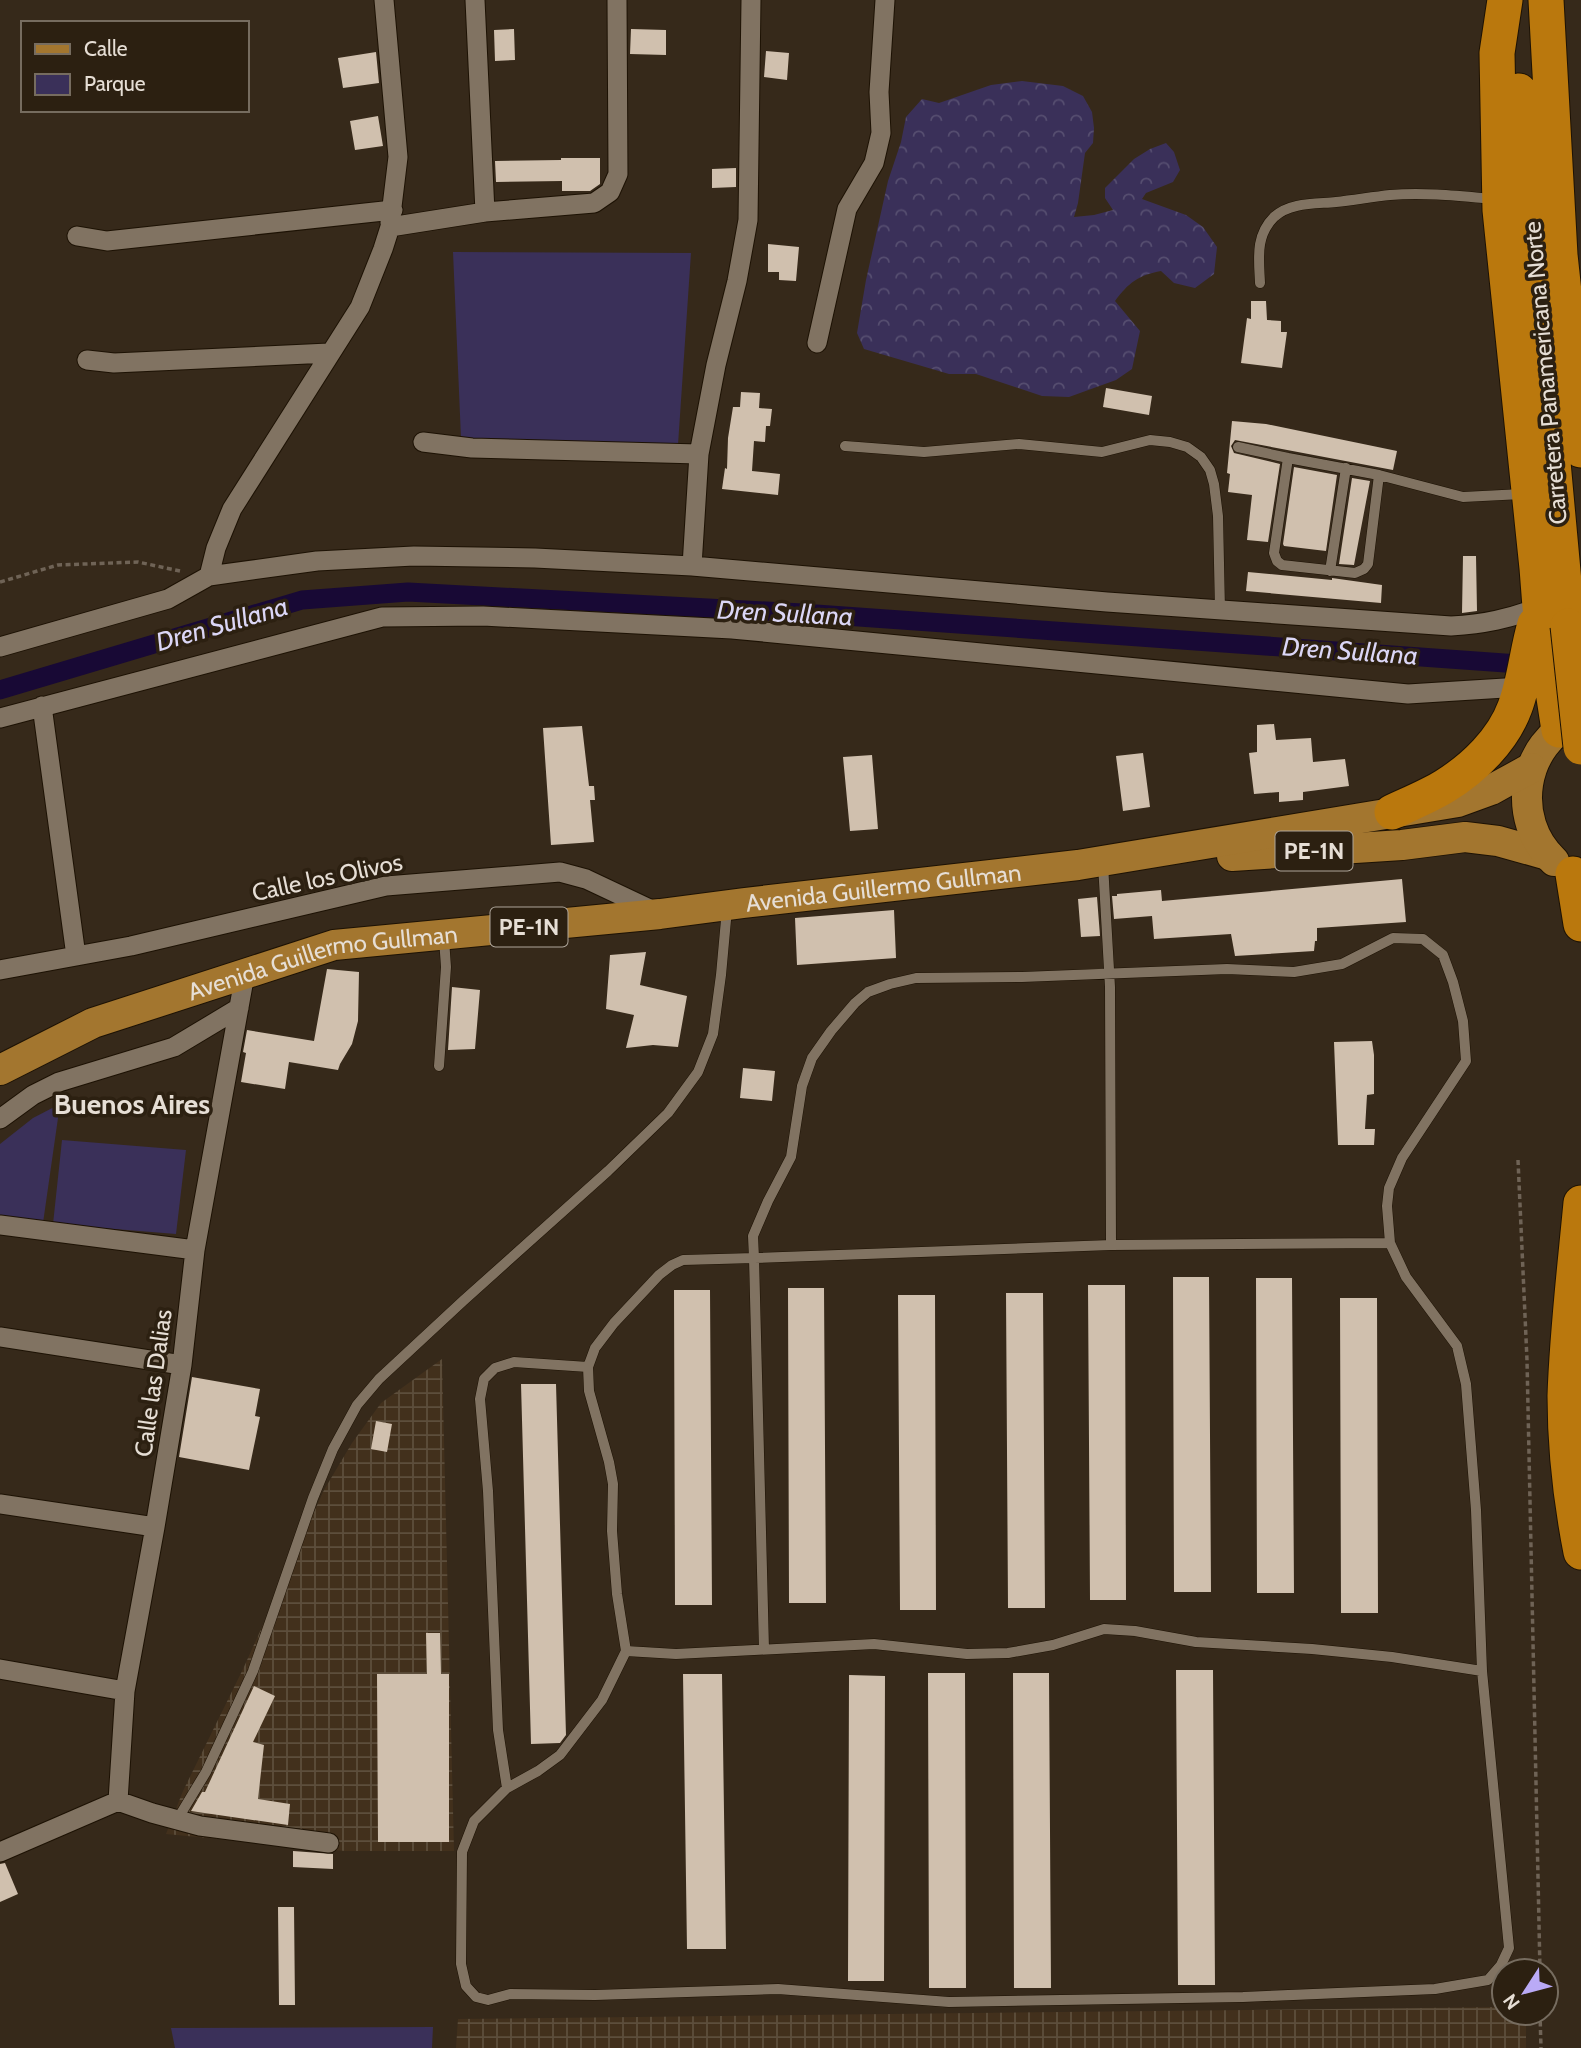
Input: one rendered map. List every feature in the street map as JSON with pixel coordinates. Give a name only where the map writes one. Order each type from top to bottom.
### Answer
[{"type":"highway","points":[[1505,0],[1497,53],[1500,200],[1540,607],[1540,662],[1574,732]]},
{"type":"highway","name":"Carretera Panamericana Norte","points":[[1510,0],[1540,662],[1574,732]]},
{"type":"highway","points":[[1548,0],[1562,68],[1581,197]]},
{"type":"highway","name":"Carretera Panamericana Norte","points":[[1548,0],[1560,255],[1581,450]]},
{"type":"highway","points":[[1392,812],[1444,787],[1478,761],[1498,739],[1540,662]]},
{"type":"highway","points":[[1567,869],[1581,924]]},
{"type":"highway","points":[[1581,1203],[1565,1399],[1570,1481],[1581,1552]]},
{"type":"main road","name":"PE-1N","points":[[1567,869],[1535,835],[1528,813],[1527,790],[1531,768],[1547,741],[1574,732]]},
{"type":"main road","name":"Avenida Guillermo Gullman","points":[[1090,864],[1458,802],[1491,790],[1531,768]]},
{"type":"main road","name":"Avenida Guillermo Gullman","points":[[0,1070],[93,1023],[334,945],[660,914],[1090,864],[1402,845],[1465,837],[1498,841],[1567,869]]},
{"type":"street","points":[[209,576],[216,548],[232,509],[365,298],[391,219],[398,157],[384,0]]},
{"type":"street","points":[[475,0],[485,212]]},
{"type":"street","points":[[77,236],[107,241],[594,203],[610,192],[618,174],[617,0]]},
{"type":"street","points":[[692,566],[699,454],[748,220],[751,0]]},
{"type":"street","points":[[817,343],[847,209],[874,163],[881,133],[878,92],[885,0]]},
{"type":"street","points":[[88,359],[114,363],[329,353]]},
{"type":"street","points":[[423,442],[472,448],[699,454]]},
{"type":"street","points":[[0,647],[168,599],[209,576],[317,561],[414,556],[535,558],[692,566],[1093,601],[1451,626],[1480,625],[1540,607]]},
{"type":"street","points":[[0,718],[382,617],[483,617],[744,630],[1408,694],[1540,662]]},
{"type":"street","points":[[43,706],[76,956]]},
{"type":"street","name":"Calle los Olivos","points":[[0,970],[131,946],[386,886],[560,872],[586,878],[660,914]]},
{"type":"street","name":"Calle las Dalias","points":[[118,1801],[125,1691],[182,1365],[195,1250],[245,974]]},
{"type":"street","points":[[0,1119],[33,1094],[59,1082],[174,1047],[239,1008]]},
{"type":"street","points":[[0,1225],[195,1250]]},
{"type":"street","points":[[0,1337],[182,1365]]},
{"type":"street","points":[[0,1504],[155,1527]]},
{"type":"street","points":[[0,1668],[125,1691]]},
{"type":"street","points":[[0,1852],[118,1801],[177,1820],[225,1831],[329,1843]]},
{"type":"lane","points":[[1260,283],[1259,246],[1262,234],[1275,216],[1289,209],[1307,204],[1393,195],[1461,196],[1500,200]]},
{"type":"lane","points":[[845,446],[924,452],[1019,444],[1102,452],[1150,440],[1187,447],[1201,457],[1210,470],[1214,484],[1218,516],[1220,610]]},
{"type":"lane","points":[[1238,447],[1379,475],[1463,497],[1530,494]]},
{"type":"lane","points":[[1288,458],[1274,553],[1282,565],[1354,573],[1364,569],[1368,564],[1379,475]]},
{"type":"lane","points":[[1330,571],[1346,468]]},
{"type":"lane","points":[[1090,864],[1109,972],[1111,1245]]},
{"type":"lane","points":[[177,1820],[206,1772],[253,1671],[313,1497],[333,1448],[357,1405],[379,1379],[668,1113],[698,1072],[713,1034],[722,975],[727,906]]},
{"type":"lane","points":[[439,1066],[446,967],[444,935]]},
{"type":"lane","points":[[764,1649],[754,1258],[753,1236],[791,1157],[802,1086],[812,1058],[855,1003],[868,992],[916,978],[1227,969],[1294,972],[1342,964],[1393,938],[1423,939],[1443,955],[1453,982],[1463,1021],[1466,1061],[1402,1158],[1390,1188],[1387,1206],[1390,1243],[1406,1277],[1457,1346],[1466,1384],[1476,1510],[1482,1671],[1509,1948],[1501,1965],[1488,1980],[1435,1989],[1243,1997],[949,2002],[778,1989],[595,1995],[522,1993],[488,2000],[476,1997],[466,1986],[461,1964],[462,1852],[474,1821],[507,1788],[560,1755],[602,1700],[626,1651],[617,1594],[609,1462],[589,1391],[588,1367],[595,1348],[614,1323],[659,1275],[682,1260],[754,1258],[1111,1245],[1390,1243]]},
{"type":"lane","points":[[507,1788],[498,1730],[488,1491],[480,1399],[484,1379],[495,1368],[514,1362],[588,1367]]},
{"type":"lane","points":[[626,1651],[677,1654],[874,1644],[967,1654],[1008,1653],[1053,1645],[1104,1629],[1135,1631],[1196,1642],[1392,1657],[1482,1671]]},
{"type":"path","points":[[0,582],[58,565],[138,562],[209,576]]},
{"type":"path","points":[[1518,1160],[1527,1360],[1539,1957]]},
{"type":"path","points":[[1540,2027],[1541,2048]]},
{"type":"shaded area","points":[[442,1359],[454,1851],[345,1851],[166,1834],[183,1791],[243,1669],[324,1490],[352,1443],[381,1403]]},
{"type":"shaded area","points":[[1490,2007],[1490,2027],[1526,2027],[1526,2048],[456,2048],[458,2019]]},
{"type":"green space","points":[[1022,81],[1063,86],[1083,96],[1092,112],[1093,143],[1085,153],[1074,217],[1113,210],[1105,198],[1105,188],[1134,159],[1166,143],[1174,152],[1180,170],[1173,182],[1146,193],[1142,199],[1186,215],[1203,227],[1217,247],[1214,274],[1195,288],[1174,283],[1161,271],[1140,278],[1125,289],[1115,301],[1140,331],[1132,369],[1116,380],[1069,397],[1042,396],[976,374],[949,374],[864,349],[857,333],[888,181],[906,117],[922,99],[939,103],[991,85]]},
{"type":"green space","points":[[453,252],[691,253],[678,445],[461,438]]},
{"type":"green space","points":[[60,1104],[43,1223],[0,1219],[0,1144],[33,1118]]},
{"type":"green space","points":[[62,1140],[186,1150],[176,1234],[53,1224]]},
{"type":"green space","points":[[433,2027],[432,2048],[175,2048],[171,2028]]},
{"type":"building","points":[[514,29],[515,60],[495,61],[494,30]]},
{"type":"building","points":[[631,29],[666,30],[666,55],[630,54]]},
{"type":"building","points":[[766,51],[789,53],[787,80],[764,77]]},
{"type":"building","points":[[376,52],[379,83],[343,88],[338,58]]},
{"type":"building","points":[[378,116],[383,146],[355,150],[350,121]]},
{"type":"building","points":[[600,158],[600,184],[590,191],[562,191],[562,181],[496,182],[495,161]]},
{"type":"building","points":[[736,168],[736,187],[712,188],[712,169]]},
{"type":"building","points":[[768,244],[799,247],[796,281],[779,280],[779,272],[768,272]]},
{"type":"building","points":[[1251,301],[1266,301],[1267,320],[1281,321],[1281,332],[1287,332],[1282,368],[1241,363],[1247,318],[1251,319]]},
{"type":"building","points":[[1106,388],[1152,396],[1149,415],[1103,407]]},
{"type":"building","points":[[741,392],[760,393],[759,408],[772,409],[770,426],[766,426],[765,442],[754,441],[752,471],[780,474],[778,495],[722,489],[725,468],[727,469],[733,407],[740,407]]},
{"type":"building","points":[[1232,421],[1266,424],[1397,451],[1393,470],[1235,440],[1231,446],[1234,453],[1280,464],[1268,542],[1247,540],[1252,495],[1228,492]]},
{"type":"building","points":[[1294,467],[1337,475],[1326,551],[1283,544]]},
{"type":"building","points":[[1352,478],[1370,481],[1354,565],[1339,564]]},
{"type":"building","points":[[1463,556],[1476,556],[1477,611],[1462,613]]},
{"type":"building","points":[[1248,572],[1332,578],[1382,585],[1381,603],[1246,591]]},
{"type":"building","points":[[1274,724],[1276,740],[1311,738],[1313,762],[1345,759],[1349,786],[1303,792],[1303,800],[1279,802],[1279,792],[1254,794],[1249,753],[1257,752],[1257,725]]},
{"type":"building","points":[[582,726],[589,786],[594,786],[595,800],[590,800],[594,842],[551,845],[543,728]]},
{"type":"building","points":[[1143,753],[1150,807],[1123,811],[1116,756]]},
{"type":"building","points":[[872,755],[878,829],[850,831],[843,757]]},
{"type":"building","points":[[1402,879],[1406,922],[1317,928],[1314,951],[1235,956],[1231,934],[1154,939],[1152,916],[1114,919],[1112,896],[1117,894],[1161,890],[1162,901]]},
{"type":"building","points":[[1097,897],[1100,936],[1081,937],[1078,899]]},
{"type":"building","points":[[894,910],[896,958],[797,965],[795,918]]},
{"type":"building","points":[[646,952],[640,985],[687,996],[678,1047],[653,1045],[626,1048],[634,1015],[606,1009],[610,955]]},
{"type":"building","points":[[327,969],[359,972],[358,1021],[352,1044],[338,1070],[289,1062],[285,1089],[241,1082],[247,1030],[314,1041]]},
{"type":"building","points":[[452,987],[480,990],[475,1049],[448,1050]]},
{"type":"building","points":[[1372,1041],[1374,1094],[1367,1095],[1365,1129],[1375,1129],[1374,1145],[1338,1145],[1334,1042]]},
{"type":"building","points":[[743,1068],[775,1071],[772,1101],[740,1098]]},
{"type":"building","points":[[1173,1277],[1209,1277],[1211,1592],[1174,1592]]},
{"type":"building","points":[[1256,1278],[1292,1278],[1294,1593],[1257,1593]]},
{"type":"building","points":[[1088,1285],[1125,1285],[1126,1600],[1090,1600]]},
{"type":"building","points":[[788,1288],[824,1288],[826,1603],[789,1603]]},
{"type":"building","points":[[674,1290],[710,1290],[712,1605],[675,1605]]},
{"type":"building","points":[[1006,1293],[1043,1293],[1045,1608],[1008,1608]]},
{"type":"building","points":[[898,1295],[935,1295],[936,1610],[900,1610]]},
{"type":"building","points":[[1340,1298],[1377,1298],[1378,1613],[1341,1613]]},
{"type":"building","points":[[192,1377],[260,1389],[255,1416],[260,1417],[249,1470],[179,1457]]},
{"type":"building","points":[[521,1384],[556,1384],[566,1735],[560,1743],[531,1744]]},
{"type":"building","points":[[376,1421],[392,1424],[387,1452],[371,1449]]},
{"type":"building","points":[[426,1633],[440,1633],[441,1674],[449,1674],[449,1842],[378,1842],[377,1674],[427,1674]]},
{"type":"building","points":[[1176,1670],[1213,1670],[1215,1985],[1178,1985]]},
{"type":"building","points":[[928,1673],[965,1673],[966,1988],[929,1988]]},
{"type":"building","points":[[1013,1673],[1049,1673],[1051,1988],[1014,1988]]},
{"type":"building","points":[[683,1674],[722,1674],[726,1949],[687,1949]]},
{"type":"building","points":[[849,1675],[885,1676],[884,1981],[848,1981]]},
{"type":"building","points":[[254,1686],[275,1696],[253,1742],[264,1745],[258,1799],[290,1804],[288,1825],[191,1811],[202,1792],[205,1792]]},
{"type":"building","points":[[293,1851],[333,1854],[333,1869],[293,1867]]},
{"type":"building","points":[[5,1863],[18,1894],[0,1902],[0,1864]]},
{"type":"building","points":[[278,1907],[294,1907],[295,2005],[279,2005]]},
{"type":"waterway","name":"Dren Sullana","points":[[0,690],[302,600],[408,592],[802,613],[1534,665]]},
{"type":"district","name":"Buenos Aires","points":[[132,1104]]}]
